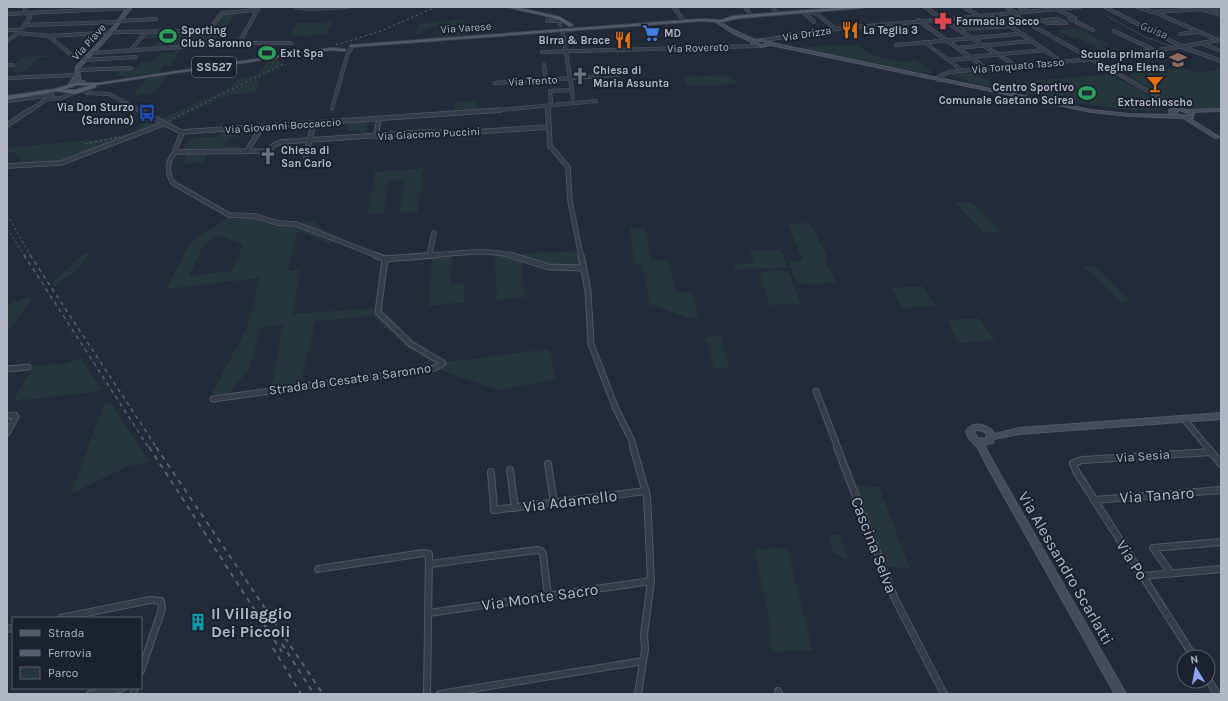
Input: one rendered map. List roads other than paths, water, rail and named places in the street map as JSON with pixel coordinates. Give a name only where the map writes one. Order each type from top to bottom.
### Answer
[{"type":"main road","points":[[509,7],[550,16],[562,27],[598,27],[701,20],[725,20],[738,17],[803,12],[816,13],[862,7]]},
{"type":"main road","points":[[854,8],[868,7]]},
{"type":"main road","points":[[562,27],[573,27]]},
{"type":"main road","name":"Via Varese","points":[[350,50],[365,46],[395,42],[538,32],[562,27]]},
{"type":"main road","name":"Via Varese","points":[[538,32],[562,27]]},
{"type":"main road","name":"Via Varese","points":[[350,50],[395,42]]},
{"type":"main road","name":"SS527","points":[[86,86],[331,49],[344,48],[350,50]]},
{"type":"main road","points":[[7,98],[86,86]]},
{"type":"main road","points":[[67,90],[77,91],[86,86]]},
{"type":"street","points":[[7,41],[18,33],[29,20],[29,16],[24,7]]},
{"type":"street","points":[[65,10],[69,7]]},
{"type":"street","points":[[7,14],[129,7]]},
{"type":"street","name":"Via Piave","points":[[67,90],[86,57],[111,32],[129,7]]},
{"type":"street","points":[[296,7],[347,7]]},
{"type":"street","points":[[674,7],[684,21]]},
{"type":"street","points":[[745,7],[750,14]]},
{"type":"street","points":[[772,7],[778,14]]},
{"type":"street","points":[[925,7],[941,19],[1016,66]]},
{"type":"street","points":[[970,7],[965,8],[981,17]]},
{"type":"street","points":[[1016,7],[1008,8],[1018,14]]},
{"type":"street","points":[[1019,7],[1030,12]]},
{"type":"street","points":[[1053,7],[1075,18],[1070,19],[1093,30]]},
{"type":"street","name":"Via Drizza","points":[[771,42],[836,29],[918,20],[996,16],[1080,7]]},
{"type":"street","points":[[1105,7],[1183,47],[1221,61]]},
{"type":"street","points":[[1137,7],[1153,12],[1220,41]]},
{"type":"street","points":[[1188,7],[1221,15]]},
{"type":"street","points":[[18,33],[49,36],[111,32],[145,33],[206,30],[211,27],[222,13],[258,9]]},
{"type":"street","points":[[239,43],[258,9]]},
{"type":"street","points":[[1153,12],[1221,9]]},
{"type":"street","points":[[803,12],[814,22]]},
{"type":"street","points":[[816,13],[836,29]]},
{"type":"street","points":[[1012,14],[1180,109],[1187,111],[1221,111]]},
{"type":"street","points":[[996,16],[1011,26],[1019,34],[1062,62]]},
{"type":"street","points":[[1027,22],[1057,18],[1066,22],[1048,24],[1042,21]]},
{"type":"street","points":[[26,25],[118,22],[156,19]]},
{"type":"street","points":[[598,27],[701,20]]},
{"type":"street","points":[[725,20],[741,35],[755,43],[766,46],[799,50]]},
{"type":"street","points":[[918,20],[987,69]]},
{"type":"street","points":[[959,29],[1011,26]]},
{"type":"street","points":[[562,27],[574,100]]},
{"type":"street","points":[[7,30],[21,30]]},
{"type":"street","points":[[1114,31],[1155,51]]},
{"type":"street","points":[[1180,34],[1198,32]]},
{"type":"street","points":[[130,50],[145,33]]},
{"type":"street","points":[[896,45],[1019,34]]},
{"type":"street","points":[[741,35],[799,50],[932,78],[940,78],[969,86],[1091,111],[1122,114],[1180,116],[1221,111]]},
{"type":"street","points":[[49,36],[54,42],[71,55],[86,57],[136,57]]},
{"type":"street","points":[[755,43],[762,40]]},
{"type":"street","name":"Via Torquato Tasso","points":[[940,78],[963,71],[1093,59],[1220,41]]},
{"type":"street","points":[[766,46],[771,42]]},
{"type":"street","points":[[924,42],[963,71]]},
{"type":"street","points":[[957,48],[1032,42]]},
{"type":"street","points":[[86,57],[130,50],[239,43],[291,43]]},
{"type":"street","name":"Via Rovereto","points":[[542,52],[731,46],[755,43]]},
{"type":"street","points":[[1202,44],[1221,51]]},
{"type":"street","points":[[332,109],[350,50]]},
{"type":"street","points":[[948,60],[1045,50]]},
{"type":"street","points":[[7,65],[13,65]]},
{"type":"street","points":[[544,65],[546,80]]},
{"type":"street","name":"Via Piave","points":[[8,78],[76,74],[131,68]]},
{"type":"street","points":[[908,73],[940,78],[969,86]]},
{"type":"street","name":"Via Piave","points":[[76,74],[78,81],[86,86]]},
{"type":"street","name":"Via Trento","points":[[495,83],[618,75]]},
{"type":"street","points":[[86,86],[86,93],[105,93],[180,133],[175,150],[176,152],[173,154],[168,169],[171,181],[175,185],[228,214],[254,216],[278,223],[296,224],[385,259],[503,254],[549,267],[582,268]]},
{"type":"street","points":[[1144,88],[1169,105],[1171,110],[1219,139]]},
{"type":"street","points":[[47,99],[57,99],[67,90]]},
{"type":"street","points":[[572,90],[550,91],[551,103],[548,110],[550,146],[568,167],[570,201],[582,268],[588,291],[591,344],[616,409],[631,439],[646,491],[651,581],[644,634],[645,649],[638,694]]},
{"type":"street","points":[[77,91],[112,96]]},
{"type":"street","points":[[7,101],[53,94],[7,125]]},
{"type":"street","name":"Via Giovanni Boccaccio","points":[[180,133],[500,111],[574,100],[596,101]]},
{"type":"street","points":[[1122,114],[1162,113],[1180,109]]},
{"type":"street","points":[[1187,111],[1219,139]]},
{"type":"street","points":[[376,136],[379,119]]},
{"type":"street","points":[[7,167],[61,163],[162,124]]},
{"type":"street","points":[[306,157],[313,125]]},
{"type":"street","name":"Via Giacomo Puccini","points":[[176,152],[269,151],[274,145],[280,143],[376,136],[548,127]]},
{"type":"street","points":[[247,151],[261,128]]},
{"type":"street","points":[[429,256],[434,233]]},
{"type":"street","name":"Strada da Cesate a Saronno","points":[[213,399],[435,368],[443,363],[411,344],[378,312],[385,259]]},
{"type":"street","points":[[7,369],[28,367]]},
{"type":"street","name":"Cascina Selva","points":[[816,391],[895,599],[944,694]]},
{"type":"street","points":[[7,416],[15,415],[16,417],[7,433]]},
{"type":"street","points":[[1019,431],[984,442],[976,440],[971,435],[971,429],[979,427],[986,430],[1019,431],[1221,416]]},
{"type":"street","points":[[1184,419],[1221,464]]},
{"type":"street","points":[[986,430],[991,439],[987,456]]},
{"type":"street","name":"Via Alessandro Scarlatti","points":[[976,440],[987,456],[1121,694]]},
{"type":"street","name":"Via Sesia","points":[[1075,462],[1211,452]]},
{"type":"street","name":"Via Po","points":[[1075,462],[1073,466],[1076,471],[1189,649]]},
{"type":"street","points":[[548,464],[554,503]]},
{"type":"street","points":[[510,470],[515,508]]},
{"type":"street","name":"Via Adamello","points":[[491,472],[494,510],[646,491]]},
{"type":"street","name":"Via Tanaro","points":[[1094,500],[1221,490]]},
{"type":"street","points":[[1171,573],[1153,548],[1221,542]]},
{"type":"street","points":[[430,564],[536,550],[541,551],[543,554],[548,596]]},
{"type":"street","points":[[318,569],[423,553],[429,554],[427,694]]},
{"type":"street","points":[[1143,576],[1221,569]]},
{"type":"street","name":"Via Monte Sacro","points":[[429,613],[651,581]]},
{"type":"street","points":[[66,617],[150,600],[161,601],[162,608],[142,668]]},
{"type":"street","points":[[440,694],[643,661]]},
{"type":"street","points":[[90,694],[118,689]]},
{"type":"waterway","name":"Guisa","points":[[1107,16],[1145,37],[1174,47]]},
{"type":"waterway","name":"Guisa","points":[[1181,49],[1217,61]]},
{"type":"railway","points":[[336,45],[381,31],[436,7]]},
{"type":"railway","points":[[169,121],[285,63]]},
{"type":"railway","points":[[85,144],[120,137]]},
{"type":"railway","points":[[7,215],[31,256]]},
{"type":"railway","points":[[7,229],[25,256]]},
{"type":"railway","points":[[24,255],[149,448]]},
{"type":"railway","points":[[30,255],[157,448]]},
{"type":"railway","points":[[149,447],[282,652]]},
{"type":"railway","points":[[156,447],[323,694]]},
{"type":"railway","points":[[282,644],[314,694]]},
{"type":"railway","points":[[273,648],[301,694]]},
{"type":"place","name":"Farmacia Sacco","points":[[943,21]]},
{"type":"place","name":"La Teglia 3","points":[[850,30]]},
{"type":"place","name":"MD","points":[[651,33]]},
{"type":"place","name":"Sporting Club Saronno","points":[[168,36]]},
{"type":"place","name":"Birra & Brace","points":[[623,40]]},
{"type":"place","name":"Exit Spa","points":[[267,53]]},
{"type":"place","name":"Scuola primaria Regina Elena","points":[[1178,60]]},
{"type":"place","name":"Chiesa di Maria Assunta","points":[[580,76]]},
{"type":"place","name":"Extrachioscho","points":[[1155,84]]},
{"type":"place","name":"Centro Sportivo Comunale Gaetano Scirea","points":[[1087,93]]},
{"type":"place","name":"Via Don Sturzo (Saronno)","points":[[147,113]]},
{"type":"place","name":"Chiesa di San Carlo","points":[[268,156]]},
{"type":"place","name":"Il Villaggio Dei Piccoli","points":[[198,622]]}]
